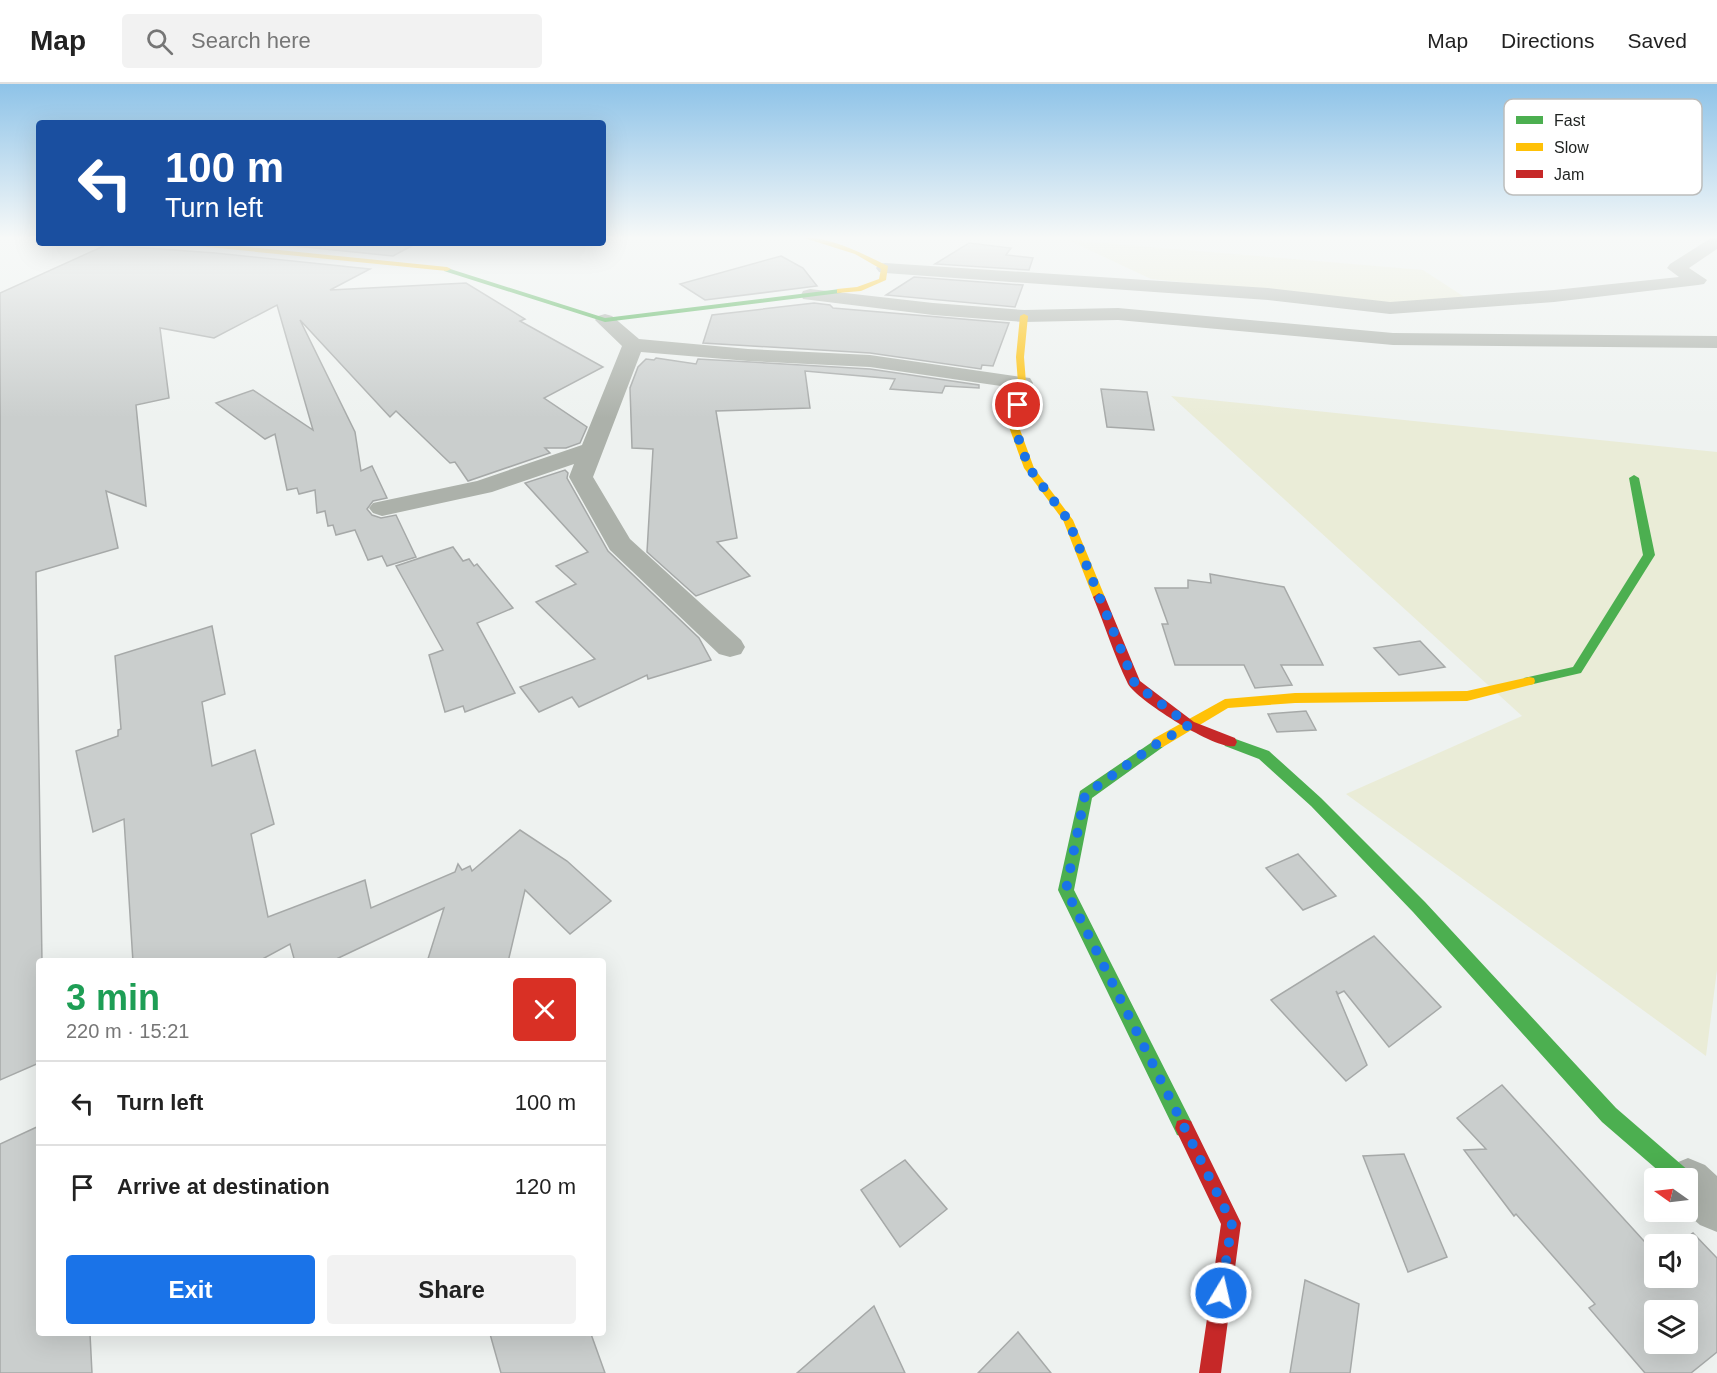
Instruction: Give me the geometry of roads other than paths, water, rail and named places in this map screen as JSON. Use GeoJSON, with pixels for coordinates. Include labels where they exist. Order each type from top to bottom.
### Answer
{"type":"FeatureCollection","features":[{"type":"Feature","properties":{"kind":"street"},"geometry":{"type":"LineString","coordinates":[[536,297],[605,320],[633,345],[748,355],[870,361],[1023,383]]}},
{"type":"Feature","properties":{"kind":"street"},"geometry":{"type":"LineString","coordinates":[[605,320],[792,297]]}},
{"type":"Feature","properties":{"kind":"street"},"geometry":{"type":"LineString","coordinates":[[828,297],[909,307],[1024,316],[1118,314],[1393,339],[1717,342]]}},
{"type":"Feature","properties":{"kind":"street"},"geometry":{"type":"LineString","coordinates":[[1295,297],[1390,308],[1552,297]]}},
{"type":"Feature","properties":{"kind":"street"},"geometry":{"type":"LineString","coordinates":[[1024,316],[1020,357],[1023,383],[1014,426],[1029,468],[1068,520],[1135,684],[1189,725],[1264,755],[1316,802],[1419,907],[1609,1115],[1670,1168]]}},
{"type":"Feature","properties":{"kind":"street"},"geometry":{"type":"LineString","coordinates":[[633,345],[581,477],[619,544],[730,647]]}},
{"type":"Feature","properties":{"kind":"street"},"geometry":{"type":"LineString","coordinates":[[382,508],[483,487],[591,450]]}},
{"type":"Feature","properties":{"kind":"street"},"geometry":{"type":"LineString","coordinates":[[1210,1373],[1232,1223],[1066,890],[1085,795],[1155,745],[1225,704],[1295,698],[1467,696],[1577,670],[1649,555],[1634,478]]}},
{"type":"Feature","properties":{"kind":"street"},"geometry":{"type":"LineString","coordinates":[[1698,1191],[1717,1208]]}}]}
